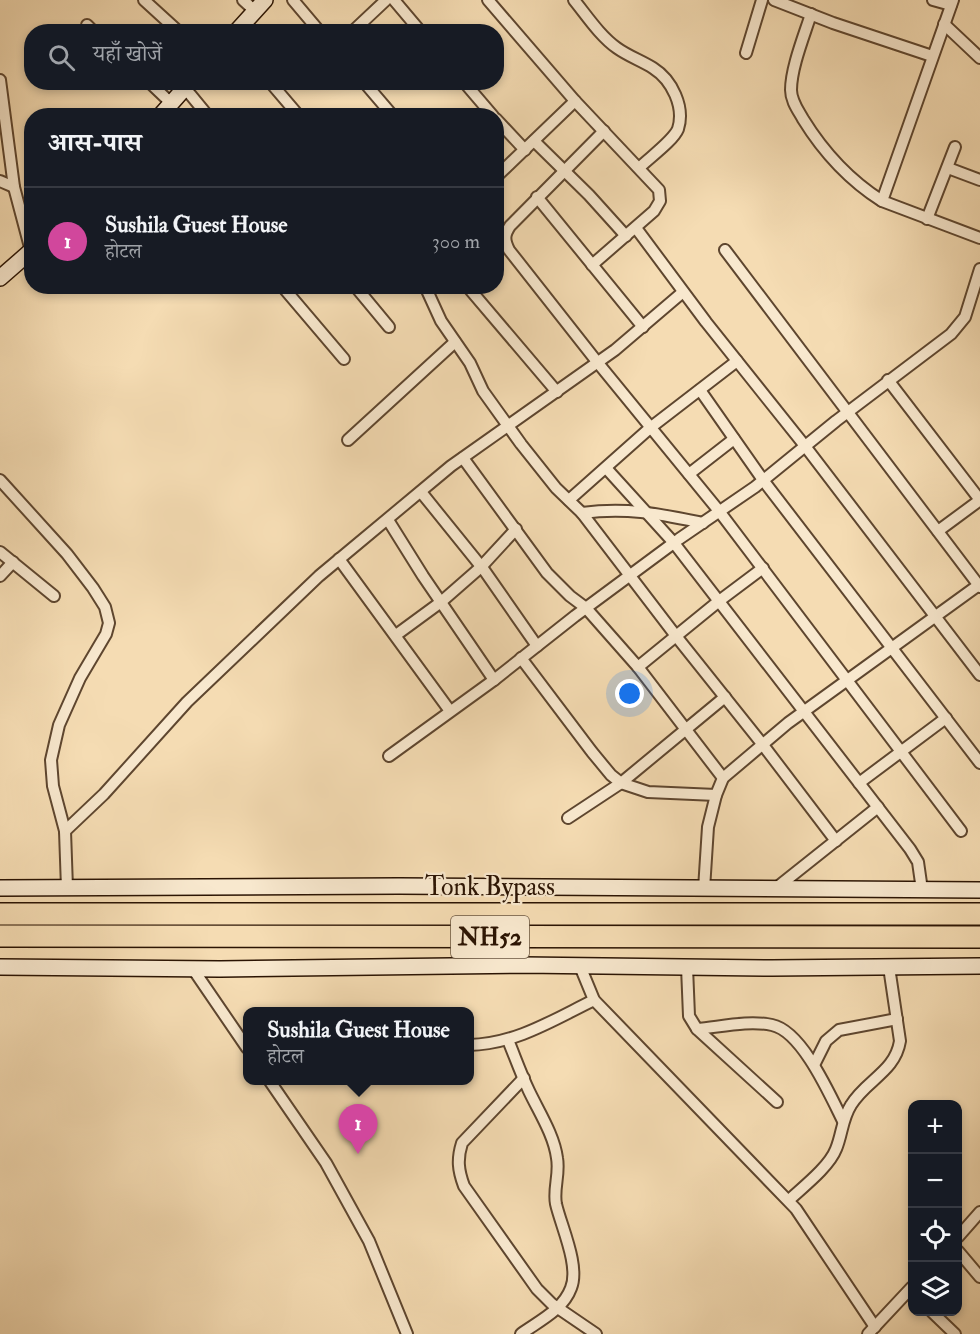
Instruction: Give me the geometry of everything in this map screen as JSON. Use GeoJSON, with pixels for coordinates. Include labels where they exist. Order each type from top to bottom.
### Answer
{"type":"FeatureCollection","features":[{"type":"Feature","properties":{"kind":"highway","name":"Tonk Bypass"},"geometry":{"type":"LineString","coordinates":[[0,914],[980,914]]}},
{"type":"Feature","properties":{"kind":"highway","name":"NH52"},"geometry":{"type":"LineString","coordinates":[[0,936],[980,937]]}},
{"type":"Feature","properties":{"kind":"street"},"geometry":{"type":"LineString","coordinates":[[144,0],[170,24]]}},
{"type":"Feature","properties":{"kind":"street"},"geometry":{"type":"LineString","coordinates":[[243,0],[260,5],[243,24]]}},
{"type":"Feature","properties":{"kind":"street"},"geometry":{"type":"LineString","coordinates":[[293,0],[313,24]]}},
{"type":"Feature","properties":{"kind":"street"},"geometry":{"type":"LineString","coordinates":[[360,24],[386,0]]}},
{"type":"Feature","properties":{"kind":"street"},"geometry":{"type":"LineString","coordinates":[[394,0],[414,24]]}},
{"type":"Feature","properties":{"kind":"street"},"geometry":{"type":"LineString","coordinates":[[488,0],[574,101],[654,184],[661,195],[654,211],[592,265]]}},
{"type":"Feature","properties":{"kind":"street"},"geometry":{"type":"LineString","coordinates":[[574,0],[616,48],[654,69],[665,78],[676,96],[679,113],[678,129],[671,139],[639,168]]}},
{"type":"Feature","properties":{"kind":"street"},"geometry":{"type":"LineString","coordinates":[[746,53],[762,0]]}},
{"type":"Feature","properties":{"kind":"street"},"geometry":{"type":"LineString","coordinates":[[774,0],[932,56]]}},
{"type":"Feature","properties":{"kind":"street"},"geometry":{"type":"LineString","coordinates":[[882,201],[952,3],[933,0]]}},
{"type":"Feature","properties":{"kind":"street"},"geometry":{"type":"LineString","coordinates":[[811,14],[794,70],[791,90],[793,102],[819,145],[844,172],[882,201],[980,238]]}},
{"type":"Feature","properties":{"kind":"street"},"geometry":{"type":"LineString","coordinates":[[944,24],[980,58]]}},
{"type":"Feature","properties":{"kind":"street"},"geometry":{"type":"LineString","coordinates":[[0,80],[14,187],[24,224]]}},
{"type":"Feature","properties":{"kind":"street"},"geometry":{"type":"LineString","coordinates":[[157,90],[171,103]]}},
{"type":"Feature","properties":{"kind":"street"},"geometry":{"type":"LineString","coordinates":[[167,108],[183,90]]}},
{"type":"Feature","properties":{"kind":"street"},"geometry":{"type":"LineString","coordinates":[[191,90],[203,108]]}},
{"type":"Feature","properties":{"kind":"street"},"geometry":{"type":"LineString","coordinates":[[277,90],[292,108]]}},
{"type":"Feature","properties":{"kind":"street"},"geometry":{"type":"LineString","coordinates":[[371,90],[386,108]]}},
{"type":"Feature","properties":{"kind":"street"},"geometry":{"type":"LineString","coordinates":[[471,90],[487,108]]}},
{"type":"Feature","properties":{"kind":"street"},"geometry":{"type":"LineString","coordinates":[[504,170],[574,101]]}},
{"type":"Feature","properties":{"kind":"street"},"geometry":{"type":"LineString","coordinates":[[504,127],[525,150]]}},
{"type":"Feature","properties":{"kind":"street"},"geometry":{"type":"LineString","coordinates":[[604,131],[510,226],[505,234],[505,242],[509,250],[763,568],[961,831]]}},
{"type":"Feature","properties":{"kind":"street"},"geometry":{"type":"LineString","coordinates":[[534,141],[626,236]]}},
{"type":"Feature","properties":{"kind":"street"},"geometry":{"type":"LineString","coordinates":[[927,219],[955,147]]}},
{"type":"Feature","properties":{"kind":"street"},"geometry":{"type":"LineString","coordinates":[[948,168],[980,180]]}},
{"type":"Feature","properties":{"kind":"street"},"geometry":{"type":"LineString","coordinates":[[0,181],[14,187]]}},
{"type":"Feature","properties":{"kind":"street"},"geometry":{"type":"LineString","coordinates":[[537,197],[642,327]]}},
{"type":"Feature","properties":{"kind":"street"},"geometry":{"type":"LineString","coordinates":[[636,228],[980,675]]}},
{"type":"Feature","properties":{"kind":"street"},"geometry":{"type":"LineString","coordinates":[[705,889],[708,826],[723,778],[804,712],[979,585],[725,250]]}},
{"type":"Feature","properties":{"kind":"street"},"geometry":{"type":"LineString","coordinates":[[1,276],[24,256]]}},
{"type":"Feature","properties":{"kind":"street"},"geometry":{"type":"LineString","coordinates":[[389,756],[494,680],[674,543],[763,480],[888,380],[951,334],[965,317],[980,269]]}},
{"type":"Feature","properties":{"kind":"street"},"geometry":{"type":"LineString","coordinates":[[65,831],[99,800],[187,702],[319,576],[451,466],[598,363],[683,292]]}},
{"type":"Feature","properties":{"kind":"street"},"geometry":{"type":"LineString","coordinates":[[289,294],[344,359]]}},
{"type":"Feature","properties":{"kind":"street"},"geometry":{"type":"LineString","coordinates":[[362,294],[389,327]]}},
{"type":"Feature","properties":{"kind":"street"},"geometry":{"type":"LineString","coordinates":[[429,294],[441,321],[470,363],[483,391],[508,427],[556,488],[582,513],[836,840]]}},
{"type":"Feature","properties":{"kind":"street"},"geometry":{"type":"LineString","coordinates":[[474,294],[557,392]]}},
{"type":"Feature","properties":{"kind":"street"},"geometry":{"type":"LineString","coordinates":[[348,440],[455,342]]}},
{"type":"Feature","properties":{"kind":"street"},"geometry":{"type":"LineString","coordinates":[[569,500],[650,428],[737,361]]}},
{"type":"Feature","properties":{"kind":"street"},"geometry":{"type":"LineString","coordinates":[[888,380],[980,500],[938,531]]}},
{"type":"Feature","properties":{"kind":"street"},"geometry":{"type":"LineString","coordinates":[[700,390],[763,480],[980,763]]}},
{"type":"Feature","properties":{"kind":"street"},"geometry":{"type":"LineString","coordinates":[[689,474],[734,439]]}},
{"type":"Feature","properties":{"kind":"street"},"geometry":{"type":"LineString","coordinates":[[463,458],[547,573],[586,608],[638,667],[723,778]]}},
{"type":"Feature","properties":{"kind":"street"},"geometry":{"type":"LineString","coordinates":[[606,468],[674,543],[878,807],[918,862],[922,890]]}},
{"type":"Feature","properties":{"kind":"street"},"geometry":{"type":"LineString","coordinates":[[0,480],[67,554],[105,607],[109,622],[106,634],[80,678],[59,725],[51,760],[52,786],[65,831],[67,888]]}},
{"type":"Feature","properties":{"kind":"street"},"geometry":{"type":"LineString","coordinates":[[421,492],[481,567],[537,646]]}},
{"type":"Feature","properties":{"kind":"street"},"geometry":{"type":"LineString","coordinates":[[582,513],[610,509],[647,512],[703,523]]}},
{"type":"Feature","properties":{"kind":"street"},"geometry":{"type":"LineString","coordinates":[[388,520],[494,680]]}},
{"type":"Feature","properties":{"kind":"street"},"geometry":{"type":"LineString","coordinates":[[396,635],[441,602],[481,567],[516,529]]}},
{"type":"Feature","properties":{"kind":"street"},"geometry":{"type":"LineString","coordinates":[[0,552],[54,596]]}},
{"type":"Feature","properties":{"kind":"street"},"geometry":{"type":"LineString","coordinates":[[339,559],[450,711]]}},
{"type":"Feature","properties":{"kind":"street"},"geometry":{"type":"LineString","coordinates":[[0,576],[13,562]]}},
{"type":"Feature","properties":{"kind":"street"},"geometry":{"type":"LineString","coordinates":[[638,667],[763,568]]}},
{"type":"Feature","properties":{"kind":"street"},"geometry":{"type":"LineString","coordinates":[[521,658],[592,752],[611,775],[621,783],[648,792],[716,795]]}},
{"type":"Feature","properties":{"kind":"street"},"geometry":{"type":"LineString","coordinates":[[567,818],[621,783],[725,697]]}},
{"type":"Feature","properties":{"kind":"street"},"geometry":{"type":"LineString","coordinates":[[859,783],[946,718]]}},
{"type":"Feature","properties":{"kind":"street"},"geometry":{"type":"LineString","coordinates":[[774,889],[878,807]]}},
{"type":"Feature","properties":{"kind":"street"},"geometry":{"type":"LineString","coordinates":[[0,888],[399,886],[980,890]]}},
{"type":"Feature","properties":{"kind":"street"},"geometry":{"type":"LineString","coordinates":[[580,966],[594,1000],[789,1200],[872,1331],[908,1294]]}},
{"type":"Feature","properties":{"kind":"street"},"geometry":{"type":"LineString","coordinates":[[0,967],[193,969],[980,966]]}},
{"type":"Feature","properties":{"kind":"street"},"geometry":{"type":"LineString","coordinates":[[687,967],[689,1016],[697,1029],[777,1102]]}},
{"type":"Feature","properties":{"kind":"street"},"geometry":{"type":"LineString","coordinates":[[789,1200],[830,1159],[836,1150],[843,1121],[850,1106],[862,1090],[890,1066],[898,1053],[900,1041],[889,967]]}},
{"type":"Feature","properties":{"kind":"street"},"geometry":{"type":"LineString","coordinates":[[193,969],[243,1042]]}},
{"type":"Feature","properties":{"kind":"street"},"geometry":{"type":"LineString","coordinates":[[474,1045],[491,1045],[522,1036],[594,1000]]}},
{"type":"Feature","properties":{"kind":"street"},"geometry":{"type":"LineString","coordinates":[[814,1065],[826,1041],[839,1030],[897,1019]]}},
{"type":"Feature","properties":{"kind":"street"},"geometry":{"type":"LineString","coordinates":[[697,1029],[743,1024],[775,1026],[782,1029],[800,1044],[814,1065],[843,1121]]}},
{"type":"Feature","properties":{"kind":"street"},"geometry":{"type":"LineString","coordinates":[[508,1040],[557,1157],[559,1175],[555,1201],[569,1250],[574,1278],[571,1290],[558,1308],[521,1334]]}},
{"type":"Feature","properties":{"kind":"street"},"geometry":{"type":"LineString","coordinates":[[524,1078],[462,1143],[458,1155],[458,1171],[464,1186],[544,1297],[596,1334]]}},
{"type":"Feature","properties":{"kind":"street"},"geometry":{"type":"LineString","coordinates":[[272,1085],[326,1163],[369,1241],[407,1334]]}},
{"type":"Feature","properties":{"kind":"street"},"geometry":{"type":"LineString","coordinates":[[962,1232],[980,1212]]}},
{"type":"Feature","properties":{"kind":"street"},"geometry":{"type":"LineString","coordinates":[[962,1257],[980,1277]]}},
{"type":"Feature","properties":{"kind":"street"},"geometry":{"type":"LineString","coordinates":[[937,1316],[956,1334]]}},
{"type":"Feature","properties":{"kind":"place","name":"Sushila Guest House"},"geometry":{"type":"Point","coordinates":[358,1154]}}]}
